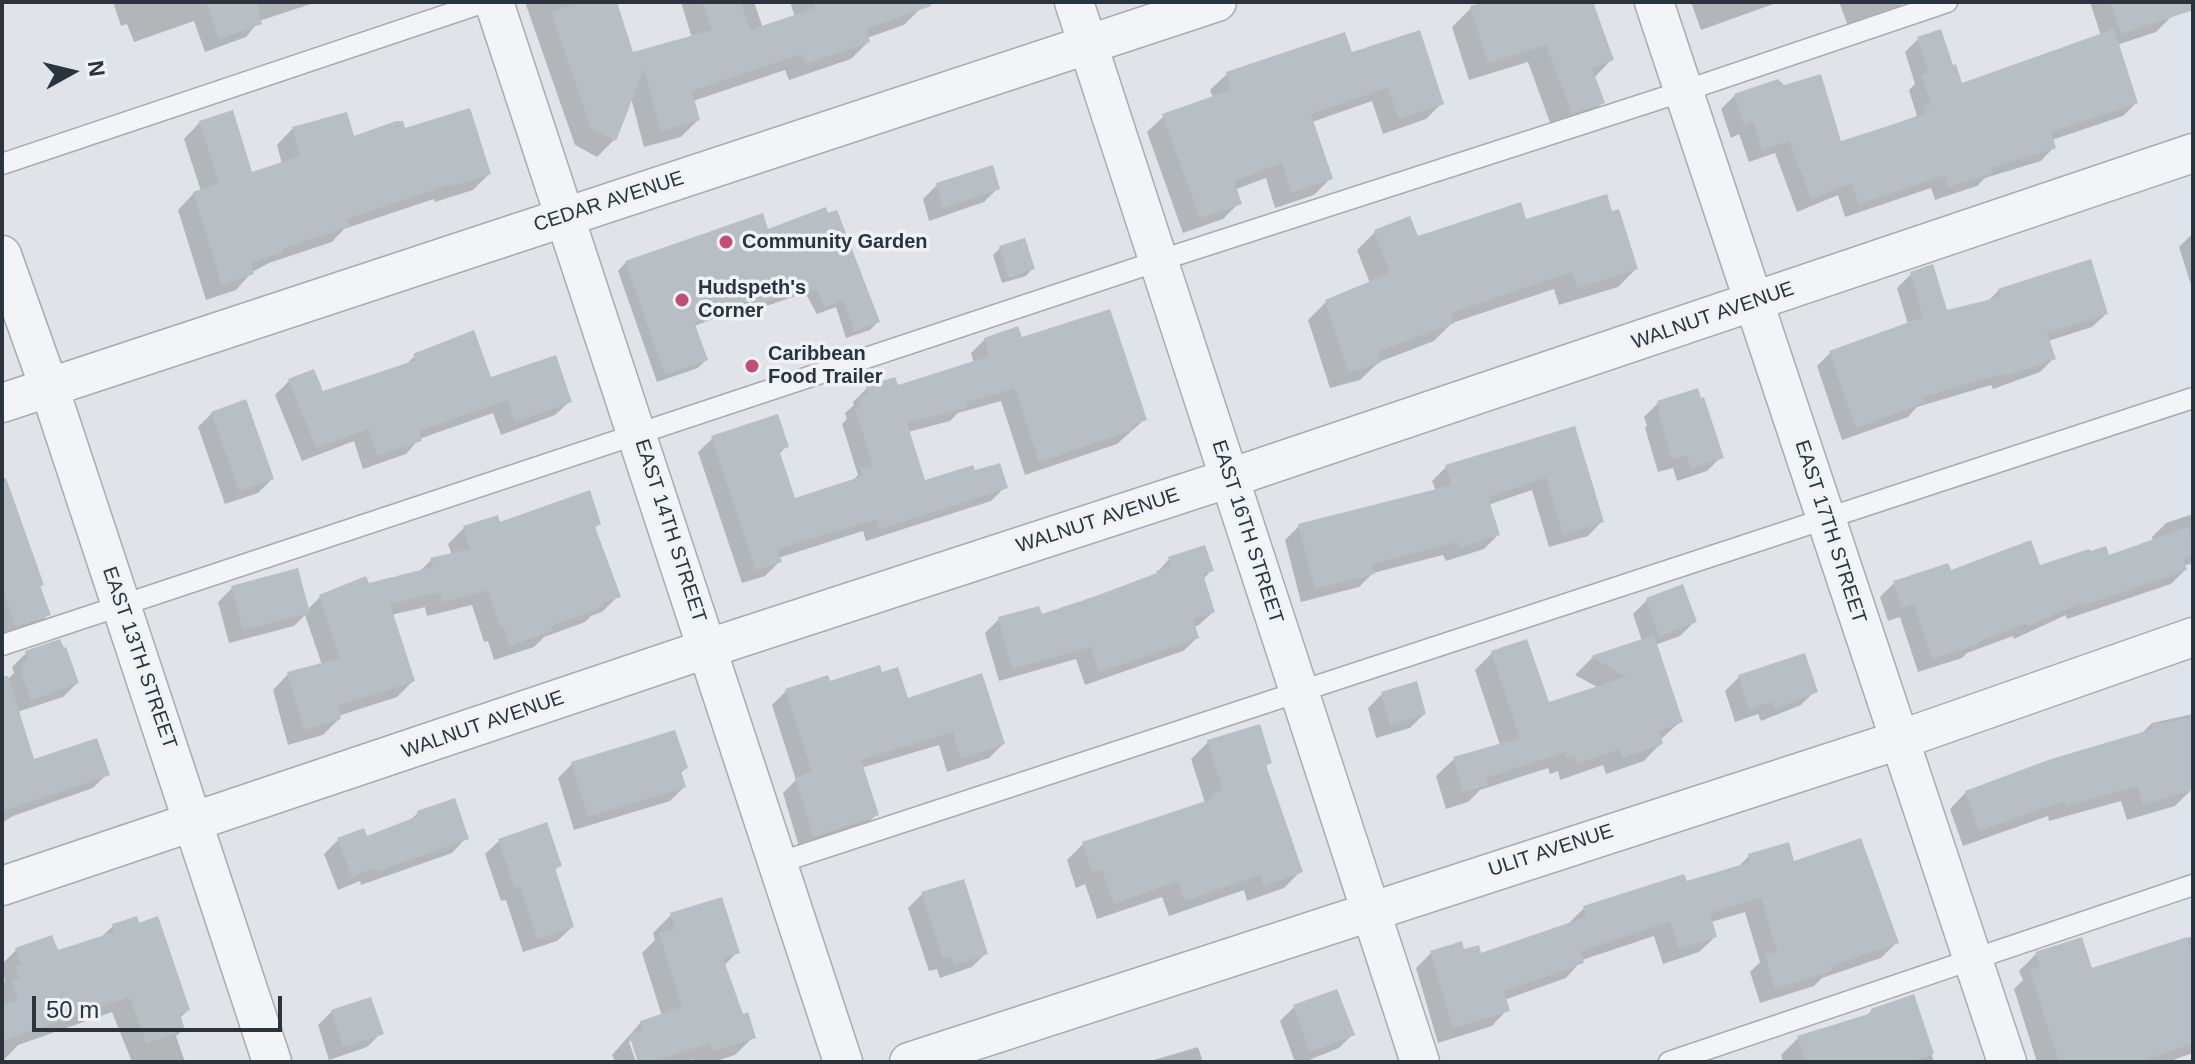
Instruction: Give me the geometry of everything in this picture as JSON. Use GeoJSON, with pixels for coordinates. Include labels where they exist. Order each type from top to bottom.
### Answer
{"type":"FeatureCollection","features":[{"type":"Feature","properties":{"kind":"street","name":"EAST 14TH STREET"},"geometry":{"type":"LineString","coordinates":[[494,2],[843,1062]]}},
{"type":"Feature","properties":{"kind":"street","name":"EAST 16TH STREET"},"geometry":{"type":"LineString","coordinates":[[1074,2],[1420,1062]]}},
{"type":"Feature","properties":{"kind":"street","name":"CEDAR AVENUE"},"geometry":{"type":"LineString","coordinates":[[2,403],[1217,2]]}},
{"type":"Feature","properties":{"kind":"street","name":"EAST 17TH STREET"},"geometry":{"type":"LineString","coordinates":[[1654,2],[2007,1062]]}},
{"type":"Feature","properties":{"kind":"street","name":"WALNUT AVENUE"},"geometry":{"type":"LineString","coordinates":[[2,886],[709,648],[1230,478],[2193,153]]}},
{"type":"Feature","properties":{"kind":"street","name":"EAST 13TH STREET"},"geometry":{"type":"LineString","coordinates":[[2,255],[49,387],[272,1062]]}},
{"type":"Feature","properties":{"kind":"street","name":"ULIT AVENUE"},"geometry":{"type":"LineString","coordinates":[[909,1062],[1899,740],[2193,637]]}},
{"type":"Feature","properties":{"kind":"lane"},"geometry":{"type":"LineString","coordinates":[[2,164],[485,2]]}},
{"type":"Feature","properties":{"kind":"lane"},"geometry":{"type":"LineString","coordinates":[[2,645],[1947,2]]}},
{"type":"Feature","properties":{"kind":"lane"},"geometry":{"type":"LineString","coordinates":[[778,863],[2193,398]]}},
{"type":"Feature","properties":{"kind":"lane"},"geometry":{"type":"LineString","coordinates":[[1669,1062],[2193,885]]}},
{"type":"Feature","properties":{"kind":"building"},"geometry":{"type":"Polygon","coordinates":[[[206,2],[257,2],[262,24],[219,39],[206,2]]]}},
{"type":"Feature","properties":{"kind":"building"},"geometry":{"type":"Polygon","coordinates":[[[580,2],[617,2],[633,52],[712,30],[702,2],[741,2],[750,30],[815,8],[813,2],[931,2],[931,6],[866,29],[870,42],[806,64],[802,54],[692,91],[700,120],[661,131],[644,69],[616,141],[591,128],[551,12],[580,2]]]}},
{"type":"Feature","properties":{"kind":"building"},"geometry":{"type":"Polygon","coordinates":[[[1484,2],[1593,2],[1614,60],[1592,68],[1605,103],[1572,114],[1546,45],[1488,63],[1470,6],[1484,2]]]}},
{"type":"Feature","properties":{"kind":"building"},"geometry":{"type":"Polygon","coordinates":[[[2110,2],[2193,2],[2193,10],[2121,34],[2110,2]]]}},
{"type":"Feature","properties":{"kind":"building"},"geometry":{"type":"Polygon","coordinates":[[[1941,29],[1962,83],[2114,29],[2138,103],[2051,132],[2056,148],[1991,168],[1993,173],[1948,187],[1945,175],[1859,204],[1851,183],[1811,199],[1789,141],[1762,150],[1753,122],[1744,125],[1734,94],[1778,79],[1784,85],[1821,74],[1841,141],[1926,114],[1924,107],[1931,104],[1921,75],[1928,72],[1917,37],[1941,29]]]}},
{"type":"Feature","properties":{"kind":"building"},"geometry":{"type":"Polygon","coordinates":[[[1420,30],[1444,104],[1399,119],[1388,87],[1311,114],[1333,179],[1291,193],[1282,163],[1234,181],[1242,204],[1200,218],[1162,114],[1231,90],[1226,72],[1345,32],[1352,52],[1420,30]]]}},
{"type":"Feature","properties":{"kind":"building"},"geometry":{"type":"Polygon","coordinates":[[[470,108],[491,174],[451,187],[450,184],[347,219],[350,226],[251,263],[254,274],[222,285],[193,192],[219,183],[199,121],[233,110],[252,172],[300,156],[292,127],[347,112],[354,136],[396,121],[403,121],[405,128],[470,108]]]}},
{"type":"Feature","properties":{"kind":"building"},"geometry":{"type":"Polygon","coordinates":[[[993,165],[1000,189],[943,208],[936,183],[993,165]]]}},
{"type":"Feature","properties":{"kind":"building"},"geometry":{"type":"Polygon","coordinates":[[[1607,194],[1612,211],[1619,209],[1638,269],[1577,288],[1572,272],[1451,313],[1455,323],[1377,352],[1380,363],[1348,372],[1325,300],[1390,273],[1374,230],[1410,216],[1418,236],[1521,202],[1526,219],[1607,194]]]}},
{"type":"Feature","properties":{"kind":"building"},"geometry":{"type":"Polygon","coordinates":[[[826,207],[828,213],[837,210],[880,322],[854,331],[844,300],[825,307],[816,289],[809,291],[807,288],[750,307],[748,302],[694,322],[708,360],[665,375],[625,261],[763,213],[768,229],[826,207]]]}},
{"type":"Feature","properties":{"kind":"building"},"geometry":{"type":"Polygon","coordinates":[[[1025,238],[1035,269],[1009,278],[999,246],[1025,238]]]}},
{"type":"Feature","properties":{"kind":"building"},"geometry":{"type":"Polygon","coordinates":[[[2091,259],[2108,314],[2047,333],[2056,359],[2006,376],[2005,373],[1922,397],[1924,403],[1856,428],[1829,351],[1923,317],[1910,272],[1933,264],[1947,310],[2000,297],[1998,289],[2091,259]]]}},
{"type":"Feature","properties":{"kind":"building"},"geometry":{"type":"Polygon","coordinates":[[[1110,309],[1147,420],[1131,425],[1133,430],[1039,462],[1015,388],[965,403],[967,408],[907,423],[925,480],[973,465],[975,470],[1000,463],[1008,488],[880,529],[877,519],[777,549],[782,562],[756,570],[711,436],[778,414],[789,447],[779,450],[795,498],[863,476],[861,469],[873,466],[855,408],[861,406],[858,398],[869,394],[866,386],[895,377],[898,385],[990,356],[984,338],[1018,326],[1022,337],[1110,309]]]}},
{"type":"Feature","properties":{"kind":"building"},"geometry":{"type":"Polygon","coordinates":[[[474,330],[491,377],[556,355],[572,402],[515,422],[507,400],[419,431],[422,441],[377,456],[368,429],[316,448],[288,379],[314,369],[323,391],[416,360],[413,354],[474,330]]]}},
{"type":"Feature","properties":{"kind":"building"},"geometry":{"type":"Polygon","coordinates":[[[1698,388],[1701,398],[1704,397],[1724,458],[1691,468],[1687,455],[1672,459],[1657,401],[1698,388]]]}},
{"type":"Feature","properties":{"kind":"building"},"geometry":{"type":"Polygon","coordinates":[[[246,399],[274,479],[239,491],[211,412],[246,399]]]}},
{"type":"Feature","properties":{"kind":"building"},"geometry":{"type":"Polygon","coordinates":[[[1575,426],[1604,522],[1563,535],[1546,477],[1488,497],[1500,535],[1460,548],[1457,542],[1372,564],[1375,574],[1315,589],[1298,524],[1452,485],[1445,465],[1575,426]]]}},
{"type":"Feature","properties":{"kind":"building"},"geometry":{"type":"Polygon","coordinates":[[[6,478],[44,585],[40,586],[51,615],[16,627],[2,587],[2,479],[6,478]]]}},
{"type":"Feature","properties":{"kind":"building"},"geometry":{"type":"Polygon","coordinates":[[[590,490],[601,524],[595,527],[621,597],[602,603],[604,607],[551,626],[552,631],[510,646],[488,590],[443,602],[440,592],[390,604],[415,681],[338,706],[341,719],[304,730],[287,672],[340,658],[319,595],[366,576],[369,583],[433,567],[430,558],[470,549],[463,526],[498,515],[500,522],[590,490]]]}},
{"type":"Feature","properties":{"kind":"building"},"geometry":{"type":"Polygon","coordinates":[[[2188,527],[2193,540],[2193,555],[2183,559],[2187,570],[2081,606],[2080,603],[2028,626],[2027,623],[1932,659],[1914,604],[1902,608],[1893,581],[1948,563],[1951,570],[2031,540],[2040,565],[2106,546],[2109,555],[2188,527]]]}},
{"type":"Feature","properties":{"kind":"building"},"geometry":{"type":"Polygon","coordinates":[[[1205,545],[1214,571],[1203,574],[1215,612],[1193,619],[1199,638],[1099,672],[1090,647],[1012,669],[998,617],[1039,606],[1042,614],[1096,596],[1157,573],[1171,566],[1168,557],[1205,545]]]}},
{"type":"Feature","properties":{"kind":"building"},"geometry":{"type":"Polygon","coordinates":[[[298,568],[310,613],[243,630],[231,586],[298,568]]]}},
{"type":"Feature","properties":{"kind":"building"},"geometry":{"type":"Polygon","coordinates":[[[1683,584],[1697,622],[1659,636],[1646,598],[1683,584]]]}},
{"type":"Feature","properties":{"kind":"building"},"geometry":{"type":"Polygon","coordinates":[[[1654,635],[1683,722],[1659,731],[1663,744],[1623,758],[1620,749],[1577,764],[1575,755],[1567,758],[1566,752],[1486,778],[1488,785],[1463,792],[1453,757],[1520,738],[1491,651],[1527,639],[1549,702],[1626,677],[1591,656],[1654,635]]]}},
{"type":"Feature","properties":{"kind":"building"},"geometry":{"type":"Polygon","coordinates":[[[60,639],[79,683],[31,700],[21,673],[24,672],[21,663],[28,661],[25,651],[60,639]]]}},
{"type":"Feature","properties":{"kind":"building"},"geometry":{"type":"Polygon","coordinates":[[[1805,653],[1818,692],[1775,709],[1772,702],[1749,709],[1738,675],[1805,653]]]}},
{"type":"Feature","properties":{"kind":"building"},"geometry":{"type":"Polygon","coordinates":[[[880,665],[882,672],[898,667],[908,698],[982,673],[1005,744],[961,759],[953,732],[861,760],[879,815],[814,837],[795,778],[812,772],[785,689],[828,675],[830,681],[880,665]]]}},
{"type":"Feature","properties":{"kind":"building"},"geometry":{"type":"Polygon","coordinates":[[[8,676],[34,759],[97,738],[110,775],[2,811],[2,677],[8,676]]]}},
{"type":"Feature","properties":{"kind":"building"},"geometry":{"type":"Polygon","coordinates":[[[1417,681],[1426,714],[1390,725],[1381,692],[1417,681]]]}},
{"type":"Feature","properties":{"kind":"building"},"geometry":{"type":"Polygon","coordinates":[[[2193,717],[2193,790],[2143,805],[2138,786],[2066,806],[2064,801],[1979,831],[1965,791],[2051,759],[2153,729],[2152,725],[2193,717]]]}},
{"type":"Feature","properties":{"kind":"building"},"geometry":{"type":"Polygon","coordinates":[[[1260,724],[1272,763],[1266,765],[1303,872],[1264,886],[1260,875],[1185,901],[1178,881],[1114,904],[1102,869],[1092,872],[1082,842],[1212,799],[1210,795],[1223,790],[1207,740],[1260,724]]]}},
{"type":"Feature","properties":{"kind":"building"},"geometry":{"type":"Polygon","coordinates":[[[675,730],[688,768],[681,771],[686,787],[588,817],[571,762],[675,730]]]}},
{"type":"Feature","properties":{"kind":"building"},"geometry":{"type":"Polygon","coordinates":[[[455,798],[469,839],[376,872],[374,868],[352,877],[337,838],[364,828],[367,836],[418,816],[417,811],[455,798]]]}},
{"type":"Feature","properties":{"kind":"building"},"geometry":{"type":"Polygon","coordinates":[[[547,822],[562,866],[555,868],[574,927],[537,939],[520,887],[515,889],[498,839],[547,822]]]}},
{"type":"Feature","properties":{"kind":"building"},"geometry":{"type":"Polygon","coordinates":[[[1861,838],[1899,943],[1831,966],[1832,971],[1775,989],[1765,955],[1777,951],[1761,897],[1710,913],[1717,937],[1679,949],[1670,921],[1581,951],[1584,963],[1504,991],[1510,1011],[1453,1028],[1430,951],[1462,941],[1464,949],[1479,945],[1481,953],[1586,917],[1583,906],[1684,874],[1687,881],[1750,862],[1748,854],[1789,842],[1794,861],[1861,838]]]}},
{"type":"Feature","properties":{"kind":"building"},"geometry":{"type":"Polygon","coordinates":[[[964,879],[988,954],[954,965],[951,956],[943,959],[921,892],[964,879]]]}},
{"type":"Feature","properties":{"kind":"building"},"geometry":{"type":"Polygon","coordinates":[[[722,897],[740,953],[723,958],[743,1014],[748,1012],[756,1038],[713,1051],[710,1043],[651,1062],[638,1062],[629,1035],[643,1030],[640,1021],[682,1007],[659,933],[675,929],[670,913],[722,897]]]}},
{"type":"Feature","properties":{"kind":"building"},"geometry":{"type":"Polygon","coordinates":[[[137,916],[139,923],[158,916],[190,1010],[180,1014],[185,1030],[147,1043],[129,997],[2,1041],[2,1005],[18,1000],[12,980],[19,978],[15,967],[21,965],[15,948],[52,935],[58,950],[114,932],[112,924],[137,916]]]}},
{"type":"Feature","properties":{"kind":"building"},"geometry":{"type":"Polygon","coordinates":[[[2082,937],[2092,968],[2187,937],[2193,958],[2193,1043],[2139,1062],[2059,1062],[2030,970],[2040,967],[2035,952],[2082,937]]]}},
{"type":"Feature","properties":{"kind":"building"},"geometry":{"type":"Polygon","coordinates":[[[1337,989],[1355,1035],[1310,1052],[1293,1005],[1337,989]]]}},
{"type":"Feature","properties":{"kind":"building"},"geometry":{"type":"Polygon","coordinates":[[[1914,994],[1934,1054],[1910,1062],[1806,1062],[1797,1036],[1872,1013],[1871,1009],[1914,994]]]}},
{"type":"Feature","properties":{"kind":"building"},"geometry":{"type":"Polygon","coordinates":[[[371,997],[384,1034],[343,1047],[331,1010],[371,997]]]}},
{"type":"Feature","properties":{"kind":"place","name":"Community Garden"},"geometry":{"type":"Point","coordinates":[726,242]}},
{"type":"Feature","properties":{"kind":"place","name":"Hudspeth's Corner"},"geometry":{"type":"Point","coordinates":[682,300]}},
{"type":"Feature","properties":{"kind":"place","name":"Caribbean Food Trailer"},"geometry":{"type":"Point","coordinates":[752,366]}}]}
